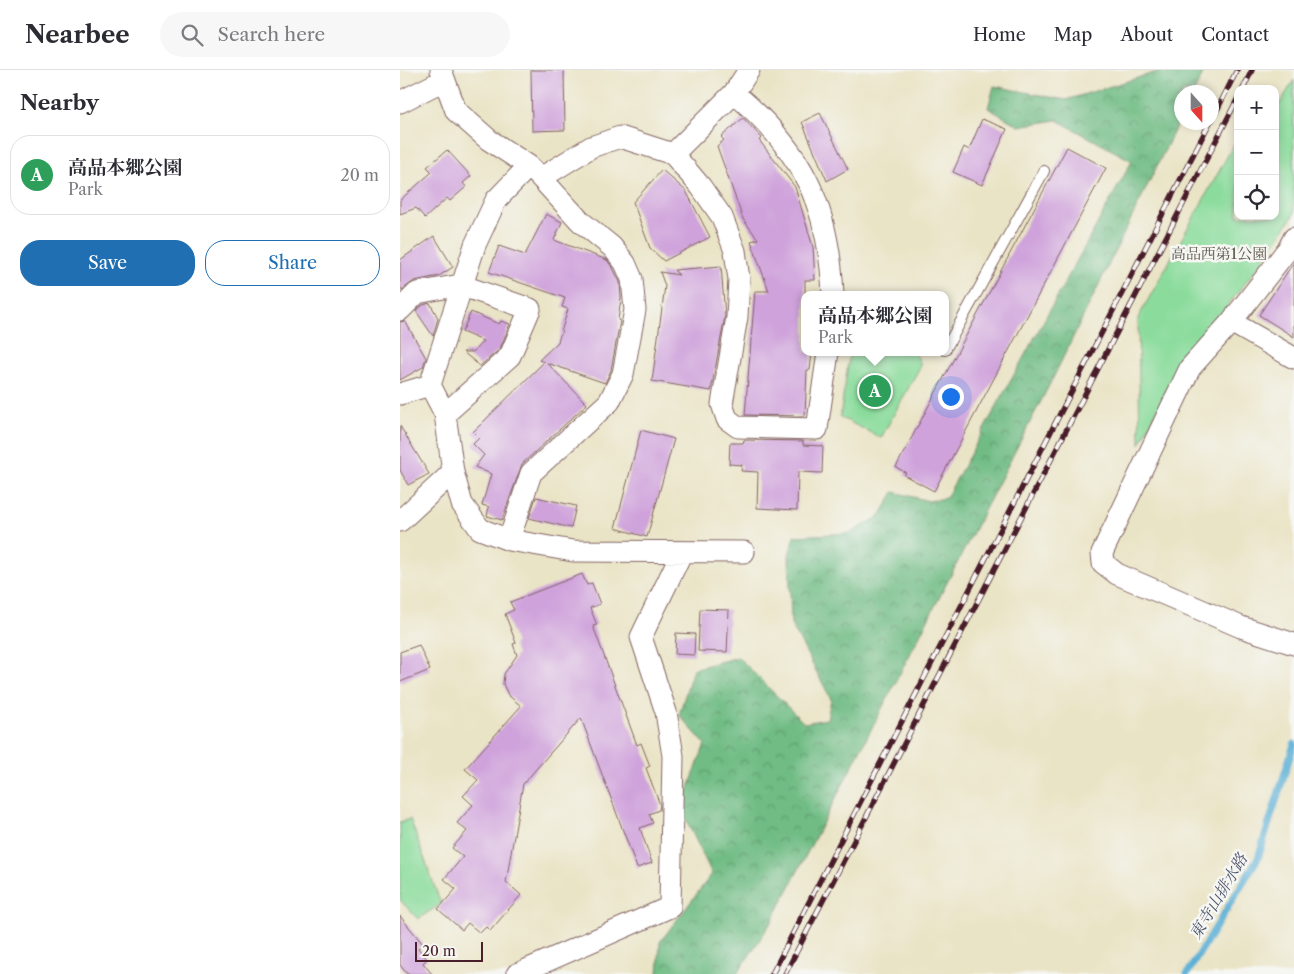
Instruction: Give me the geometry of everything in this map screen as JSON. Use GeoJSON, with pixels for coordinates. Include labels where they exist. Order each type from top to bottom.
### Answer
{"type":"FeatureCollection","features":[{"type":"Feature","properties":{"kind":"street"},"geometry":{"type":"LineString","coordinates":[[673,154],[734,94],[749,70]]}},
{"type":"Feature","properties":{"kind":"street"},"geometry":{"type":"LineString","coordinates":[[400,102],[443,75],[456,111],[489,140],[535,172],[580,221],[612,247],[625,262],[632,280],[635,310],[623,374],[609,402],[531,474],[509,540]]}},
{"type":"Feature","properties":{"kind":"street"},"geometry":{"type":"LineString","coordinates":[[734,94],[764,118],[786,144],[802,170],[818,205],[827,237],[833,291]]}},
{"type":"Feature","properties":{"kind":"street"},"geometry":{"type":"LineString","coordinates":[[744,552],[573,551],[509,540],[480,530],[462,504],[454,472],[445,414],[430,385],[460,285],[475,245],[496,200],[535,172],[591,146],[620,137],[673,154],[701,187],[722,217],[735,251],[739,279],[737,317],[722,404],[727,419],[738,427],[817,429],[827,356]]}},
{"type":"Feature","properties":{"kind":"street"},"geometry":{"type":"LineString","coordinates":[[1294,238],[1288,249],[1231,322],[1190,368],[1102,553],[1103,563],[1117,574],[1241,628],[1294,644]]}},
{"type":"Feature","properties":{"kind":"street"},"geometry":{"type":"LineString","coordinates":[[400,310],[418,293],[460,285],[530,309],[510,356],[445,414]]}},
{"type":"Feature","properties":{"kind":"street"},"geometry":{"type":"LineString","coordinates":[[1231,322],[1294,358]]}},
{"type":"Feature","properties":{"kind":"street"},"geometry":{"type":"LineString","coordinates":[[400,394],[430,385]]}},
{"type":"Feature","properties":{"kind":"street"},"geometry":{"type":"LineString","coordinates":[[400,521],[454,472]]}},
{"type":"Feature","properties":{"kind":"street"},"geometry":{"type":"LineString","coordinates":[[517,974],[670,907],[674,756],[666,712],[641,637],[682,552]]}},
{"type":"Feature","properties":{"kind":"lane"},"geometry":{"type":"LineString","coordinates":[[949,343],[1044,170]]}},
{"type":"Feature","properties":{"kind":"green space"},"geometry":{"type":"Polygon","coordinates":[[[1163,70],[1205,70],[1198,85],[1174,85],[1175,130],[1055,374],[772,921],[737,974],[658,974],[660,942],[712,874],[681,809],[705,744],[679,715],[693,669],[738,657],[804,723],[827,719],[831,699],[791,624],[789,555],[794,536],[850,533],[880,516],[894,492],[929,501],[946,498],[1132,161],[1057,120],[1019,126],[988,108],[994,86],[1066,100],[1163,70]]]}},
{"type":"Feature","properties":{"kind":"green space","name":"高品西第1公園"},"geometry":{"type":"Polygon","coordinates":[[[1294,80],[1294,214],[1262,262],[1177,369],[1140,444],[1138,318],[1234,144],[1234,220],[1279,220],[1279,105],[1294,80]]]}},
{"type":"Feature","properties":{"kind":"green space"},"geometry":{"type":"Polygon","coordinates":[[[849,356],[917,356],[921,365],[881,438],[840,417],[849,356]]]}},
{"type":"Feature","properties":{"kind":"green space"},"geometry":{"type":"Polygon","coordinates":[[[410,819],[441,904],[418,919],[400,900],[400,822],[410,819]]]}},
{"type":"Feature","properties":{"kind":"building"},"geometry":{"type":"Polygon","coordinates":[[[531,70],[564,70],[565,130],[532,131],[531,70]]]}},
{"type":"Feature","properties":{"kind":"building"},"geometry":{"type":"Polygon","coordinates":[[[820,113],[848,169],[827,181],[802,122],[820,113]]]}},
{"type":"Feature","properties":{"kind":"building"},"geometry":{"type":"Polygon","coordinates":[[[743,118],[762,138],[759,140],[795,187],[813,247],[815,280],[805,280],[805,291],[801,291],[801,356],[812,356],[810,370],[807,370],[805,416],[745,415],[755,291],[769,291],[751,241],[758,239],[743,219],[717,146],[724,140],[721,137],[743,118]]]}},
{"type":"Feature","properties":{"kind":"building"},"geometry":{"type":"Polygon","coordinates":[[[982,119],[1007,129],[982,185],[953,172],[964,147],[969,150],[982,119]]]}},
{"type":"Feature","properties":{"kind":"building"},"geometry":{"type":"Polygon","coordinates":[[[1067,147],[1106,168],[934,491],[904,475],[906,473],[896,467],[1067,147]]]}},
{"type":"Feature","properties":{"kind":"building"},"geometry":{"type":"Polygon","coordinates":[[[447,150],[471,176],[463,183],[466,187],[450,201],[447,198],[425,218],[416,208],[400,214],[400,200],[432,172],[427,167],[447,150]]]}},
{"type":"Feature","properties":{"kind":"building"},"geometry":{"type":"Polygon","coordinates":[[[662,170],[686,191],[710,237],[664,261],[650,248],[633,202],[662,170]]]}},
{"type":"Feature","properties":{"kind":"building"},"geometry":{"type":"Polygon","coordinates":[[[546,214],[562,222],[554,240],[607,260],[614,270],[620,282],[621,298],[618,320],[620,321],[611,370],[605,383],[547,363],[587,404],[522,464],[502,520],[487,516],[489,507],[482,505],[491,474],[475,467],[484,455],[473,444],[479,438],[473,432],[544,362],[539,360],[558,342],[568,309],[562,307],[565,298],[489,272],[499,246],[525,255],[546,214]]]}},
{"type":"Feature","properties":{"kind":"building"},"geometry":{"type":"Polygon","coordinates":[[[434,236],[453,267],[439,276],[414,281],[402,290],[400,286],[400,260],[434,236]]]}},
{"type":"Feature","properties":{"kind":"building"},"geometry":{"type":"Polygon","coordinates":[[[1294,262],[1294,337],[1259,315],[1294,262]]]}},
{"type":"Feature","properties":{"kind":"building"},"geometry":{"type":"Polygon","coordinates":[[[721,266],[725,316],[711,391],[652,381],[665,286],[660,272],[679,275],[674,270],[721,266]]]}},
{"type":"Feature","properties":{"kind":"building"},"geometry":{"type":"Polygon","coordinates":[[[430,303],[438,318],[433,336],[416,311],[423,305],[430,303]]]}},
{"type":"Feature","properties":{"kind":"building"},"geometry":{"type":"Polygon","coordinates":[[[471,312],[499,324],[501,321],[510,324],[500,349],[480,366],[463,352],[473,352],[483,341],[462,332],[471,312]]]}},
{"type":"Feature","properties":{"kind":"building"},"geometry":{"type":"Polygon","coordinates":[[[405,321],[426,358],[423,367],[400,380],[400,322],[405,321]]]}},
{"type":"Feature","properties":{"kind":"building"},"geometry":{"type":"Polygon","coordinates":[[[400,426],[429,474],[408,485],[400,470],[400,426]]]}},
{"type":"Feature","properties":{"kind":"building"},"geometry":{"type":"Polygon","coordinates":[[[641,430],[674,439],[647,537],[615,528],[641,430]]]}},
{"type":"Feature","properties":{"kind":"building"},"geometry":{"type":"Polygon","coordinates":[[[744,440],[803,441],[803,445],[823,446],[822,473],[798,472],[797,510],[757,508],[758,472],[741,471],[742,465],[729,464],[730,443],[743,443],[744,440]]]}},
{"type":"Feature","properties":{"kind":"building"},"geometry":{"type":"Polygon","coordinates":[[[536,497],[576,506],[571,528],[529,518],[536,497]]]}},
{"type":"Feature","properties":{"kind":"building"},"geometry":{"type":"Polygon","coordinates":[[[582,574],[587,585],[592,583],[600,604],[590,608],[597,625],[593,626],[637,745],[641,743],[650,766],[646,768],[660,805],[659,810],[649,814],[653,823],[640,828],[652,863],[637,868],[581,718],[523,784],[506,882],[521,895],[490,931],[486,927],[480,933],[468,923],[462,930],[438,909],[456,889],[444,879],[463,857],[452,848],[467,831],[457,823],[473,805],[463,796],[478,780],[465,769],[521,706],[508,695],[503,684],[504,674],[517,655],[513,644],[516,643],[505,614],[514,610],[510,602],[582,574]]]}},
{"type":"Feature","properties":{"kind":"building"},"geometry":{"type":"Polygon","coordinates":[[[700,609],[729,610],[727,652],[698,651],[700,609]]]}},
{"type":"Feature","properties":{"kind":"building"},"geometry":{"type":"Polygon","coordinates":[[[676,633],[695,634],[694,655],[675,654],[676,633]]]}},
{"type":"Feature","properties":{"kind":"building"},"geometry":{"type":"Polygon","coordinates":[[[419,645],[430,670],[400,682],[400,652],[419,645]]]}},
{"type":"Feature","properties":{"kind":"building"},"geometry":{"type":"Polygon","coordinates":[[[400,916],[423,944],[418,948],[427,959],[423,963],[432,974],[407,974],[400,965],[400,916]]]}},
{"type":"Feature","properties":{"kind":"waterway","name":"東寺山排水路"},"geometry":{"type":"LineString","coordinates":[[1187,974],[1258,858],[1294,744]]}},
{"type":"Feature","properties":{"kind":"railway"},"geometry":{"type":"LineString","coordinates":[[1219,106],[1237,70]]}},
{"type":"Feature","properties":{"kind":"railway"},"geometry":{"type":"LineString","coordinates":[[1245,85],[1252,70]]}},
{"type":"Feature","properties":{"kind":"railway"},"geometry":{"type":"LineString","coordinates":[[785,974],[1234,106]]}},
{"type":"Feature","properties":{"kind":"railway"},"geometry":{"type":"LineString","coordinates":[[772,974],[1206,130]]}},
{"type":"Feature","properties":{"kind":"place","name":"高品本郷公園"},"geometry":{"type":"Point","coordinates":[875,391]}}]}
